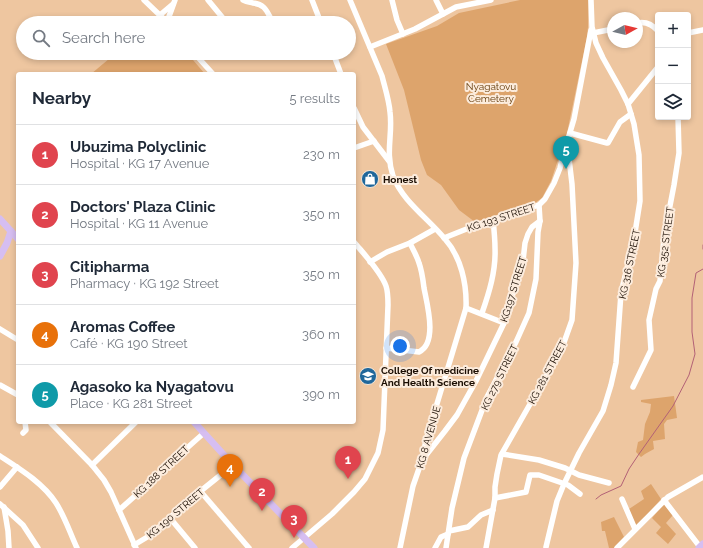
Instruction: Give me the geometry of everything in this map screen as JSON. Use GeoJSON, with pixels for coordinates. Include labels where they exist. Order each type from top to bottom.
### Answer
{"type":"FeatureCollection","features":[{"type":"Feature","properties":{"kind":"main road"},"geometry":{"type":"LineString","coordinates":[[0,219],[16,237]]}},
{"type":"Feature","properties":{"kind":"main road"},"geometry":{"type":"LineString","coordinates":[[0,256],[11,231]]}},
{"type":"Feature","properties":{"kind":"main road"},"geometry":{"type":"LineString","coordinates":[[196,424],[233,465],[314,548]]}},
{"type":"Feature","properties":{"kind":"street"},"geometry":{"type":"LineString","coordinates":[[144,0],[160,15],[174,2]]}},
{"type":"Feature","properties":{"kind":"street"},"geometry":{"type":"LineString","coordinates":[[208,0],[221,16]]}},
{"type":"Feature","properties":{"kind":"street"},"geometry":{"type":"LineString","coordinates":[[243,0],[264,6],[269,16]]}},
{"type":"Feature","properties":{"kind":"street"},"geometry":{"type":"LineString","coordinates":[[312,0],[318,16]]}},
{"type":"Feature","properties":{"kind":"street","name":"KG 8 AVENUE"},"geometry":{"type":"LineString","coordinates":[[350,0],[382,76],[390,113],[388,147],[389,161],[394,177],[409,202],[451,246],[461,271],[466,292],[466,308],[422,460],[413,486],[400,548]]}},
{"type":"Feature","properties":{"kind":"street"},"geometry":{"type":"LineString","coordinates":[[392,0],[397,20],[403,34]]}},
{"type":"Feature","properties":{"kind":"street"},"geometry":{"type":"LineString","coordinates":[[436,0],[443,14]]}},
{"type":"Feature","properties":{"kind":"street"},"geometry":{"type":"LineString","coordinates":[[370,48],[415,29],[456,7],[491,0]]}},
{"type":"Feature","properties":{"kind":"street","name":"KG 316 STREET"},"geometry":{"type":"LineString","coordinates":[[545,548],[557,501],[564,484],[606,404],[616,363],[621,293],[634,239],[640,201],[637,140],[631,114],[621,90],[603,58],[592,30],[591,0]]}},
{"type":"Feature","properties":{"kind":"street"},"geometry":{"type":"LineString","coordinates":[[170,16],[174,2]]}},
{"type":"Feature","properties":{"kind":"street"},"geometry":{"type":"LineString","coordinates":[[643,22],[650,23],[655,28]]}},
{"type":"Feature","properties":{"kind":"street"},"geometry":{"type":"LineString","coordinates":[[592,30],[607,29]]}},
{"type":"Feature","properties":{"kind":"street","name":"KG 193 STREET"},"geometry":{"type":"LineString","coordinates":[[444,238],[493,219],[539,205],[545,199],[560,168],[574,119],[592,30]]}},
{"type":"Feature","properties":{"kind":"street"},"geometry":{"type":"LineString","coordinates":[[691,32],[703,30]]}},
{"type":"Feature","properties":{"kind":"street"},"geometry":{"type":"LineString","coordinates":[[200,60],[211,72]]}},
{"type":"Feature","properties":{"kind":"street"},"geometry":{"type":"LineString","coordinates":[[336,60],[340,72]]}},
{"type":"Feature","properties":{"kind":"street"},"geometry":{"type":"LineString","coordinates":[[628,104],[655,71]]}},
{"type":"Feature","properties":{"kind":"street"},"geometry":{"type":"LineString","coordinates":[[356,112],[363,127],[389,161]]}},
{"type":"Feature","properties":{"kind":"street"},"geometry":{"type":"LineString","coordinates":[[570,133],[607,143],[620,122],[631,114]]}},
{"type":"Feature","properties":{"kind":"street","name":"KG 352 STREET"},"geometry":{"type":"LineString","coordinates":[[633,387],[651,350],[649,320],[656,289],[660,281],[664,237],[679,153],[678,120]]}},
{"type":"Feature","properties":{"kind":"street"},"geometry":{"type":"LineString","coordinates":[[356,147],[374,141]]}},
{"type":"Feature","properties":{"kind":"street","name":"KG 281 STREET"},"geometry":{"type":"LineString","coordinates":[[486,548],[495,498],[496,480],[502,454],[562,348],[572,320],[575,296],[576,263],[572,184],[567,142]]}},
{"type":"Feature","properties":{"kind":"street","name":"KG 279 STREET"},"geometry":{"type":"LineString","coordinates":[[446,548],[452,508],[464,458],[487,397],[516,342],[529,313],[536,279],[538,232],[540,221],[539,205]]}},
{"type":"Feature","properties":{"kind":"street"},"geometry":{"type":"LineString","coordinates":[[482,313],[489,295],[494,269],[495,249],[493,219]]}},
{"type":"Feature","properties":{"kind":"street","name":"KG197 STREET"},"geometry":{"type":"LineString","coordinates":[[422,460],[446,432],[457,415],[504,323],[521,268],[528,234],[532,227],[540,221]]}},
{"type":"Feature","properties":{"kind":"street"},"geometry":{"type":"LineString","coordinates":[[370,262],[435,229]]}},
{"type":"Feature","properties":{"kind":"street"},"geometry":{"type":"LineString","coordinates":[[386,348],[419,352],[427,345],[430,333],[429,312],[420,264],[410,243]]}},
{"type":"Feature","properties":{"kind":"street"},"geometry":{"type":"LineString","coordinates":[[292,548],[303,537],[332,514],[365,479],[378,453],[384,430],[386,285],[356,244]]}},
{"type":"Feature","properties":{"kind":"street"},"geometry":{"type":"LineString","coordinates":[[466,308],[482,313],[504,323]]}},
{"type":"Feature","properties":{"kind":"street"},"geometry":{"type":"LineString","coordinates":[[0,329],[16,339]]}},
{"type":"Feature","properties":{"kind":"street"},"geometry":{"type":"LineString","coordinates":[[0,385],[16,394]]}},
{"type":"Feature","properties":{"kind":"street"},"geometry":{"type":"LineString","coordinates":[[23,433],[26,430],[25,424]]}},
{"type":"Feature","properties":{"kind":"street"},"geometry":{"type":"LineString","coordinates":[[52,424],[92,465],[104,480],[111,492],[135,547]]}},
{"type":"Feature","properties":{"kind":"street"},"geometry":{"type":"LineString","coordinates":[[92,465],[134,424]]}},
{"type":"Feature","properties":{"kind":"street","name":"KG 188 STREET"},"geometry":{"type":"LineString","coordinates":[[119,510],[139,493],[172,460],[204,433]]}},
{"type":"Feature","properties":{"kind":"street"},"geometry":{"type":"LineString","coordinates":[[502,454],[539,460],[570,470],[579,475],[610,483]]}},
{"type":"Feature","properties":{"kind":"street"},"geometry":{"type":"LineString","coordinates":[[0,456],[43,487],[56,502],[77,548]]}},
{"type":"Feature","properties":{"kind":"street","name":"KG 190 STREET"},"geometry":{"type":"LineString","coordinates":[[135,547],[233,465]]}},
{"type":"Feature","properties":{"kind":"street"},"geometry":{"type":"LineString","coordinates":[[0,487],[17,467]]}},
{"type":"Feature","properties":{"kind":"street"},"geometry":{"type":"LineString","coordinates":[[495,498],[526,492],[530,475],[564,484],[580,494]]}},
{"type":"Feature","properties":{"kind":"street"},"geometry":{"type":"LineString","coordinates":[[617,548],[668,496],[703,477]]}},
{"type":"Feature","properties":{"kind":"street"},"geometry":{"type":"LineString","coordinates":[[200,492],[249,548]]}},
{"type":"Feature","properties":{"kind":"street"},"geometry":{"type":"LineString","coordinates":[[622,499],[635,529]]}},
{"type":"Feature","properties":{"kind":"street"},"geometry":{"type":"LineString","coordinates":[[664,500],[701,546]]}},
{"type":"Feature","properties":{"kind":"street"},"geometry":{"type":"LineString","coordinates":[[2,506],[8,531],[9,548]]}},
{"type":"Feature","properties":{"kind":"street"},"geometry":{"type":"LineString","coordinates":[[2,506],[23,526],[38,548]]}},
{"type":"Feature","properties":{"kind":"street"},"geometry":{"type":"LineString","coordinates":[[435,548],[441,537],[448,532],[468,527],[481,515],[493,510]]}},
{"type":"Feature","properties":{"kind":"street"},"geometry":{"type":"LineString","coordinates":[[170,518],[195,548]]}},
{"type":"Feature","properties":{"kind":"green space","name":"Nyagatovu Cemetery"},"geometry":{"type":"Polygon","coordinates":[[[520,0],[588,0],[587,37],[567,133],[551,181],[542,198],[535,203],[475,222],[459,210],[441,185],[427,175],[421,160],[404,90],[386,44],[437,26],[459,13],[520,0]]]}},
{"type":"Feature","properties":{"kind":"green space"},"geometry":{"type":"Polygon","coordinates":[[[108,60],[193,60],[203,72],[93,72],[108,60]]]}},
{"type":"Feature","properties":{"kind":"green space"},"geometry":{"type":"Polygon","coordinates":[[[674,396],[677,418],[667,420],[664,424],[665,439],[653,441],[654,449],[641,457],[636,452],[638,442],[643,440],[645,424],[650,412],[651,404],[641,402],[641,400],[674,396]]]}},
{"type":"Feature","properties":{"kind":"green space"},"geometry":{"type":"Polygon","coordinates":[[[651,484],[661,499],[636,527],[629,509],[644,499],[641,491],[651,484]]]}},
{"type":"Feature","properties":{"kind":"green space"},"geometry":{"type":"Polygon","coordinates":[[[664,504],[673,515],[666,523],[676,534],[668,544],[656,533],[661,527],[652,518],[664,504]]]}},
{"type":"Feature","properties":{"kind":"green space"},"geometry":{"type":"Polygon","coordinates":[[[614,517],[624,537],[614,548],[609,548],[605,531],[602,531],[601,522],[614,517]]]}},
{"type":"Feature","properties":{"kind":"waterway"},"geometry":{"type":"LineString","coordinates":[[596,499],[601,495],[621,486],[629,469],[673,406],[689,375],[695,354],[692,332],[692,298],[696,273],[703,269]]}},
{"type":"Feature","properties":{"kind":"place","name":"Agasoko ka Nyagatovu"},"geometry":{"type":"Point","coordinates":[566,169]}},
{"type":"Feature","properties":{"kind":"place","name":"Honest"},"geometry":{"type":"Point","coordinates":[370,179]}},
{"type":"Feature","properties":{"kind":"place","name":"College Of medicine And Health Science"},"geometry":{"type":"Point","coordinates":[368,376]}},
{"type":"Feature","properties":{"kind":"place","name":"Ubuzima Polyclinic"},"geometry":{"type":"Point","coordinates":[348,479]}},
{"type":"Feature","properties":{"kind":"place","name":"Aromas Coffee"},"geometry":{"type":"Point","coordinates":[230,487]}},
{"type":"Feature","properties":{"kind":"place","name":"Doctors' Plaza Clinic"},"geometry":{"type":"Point","coordinates":[262,511]}},
{"type":"Feature","properties":{"kind":"place","name":"Citipharma"},"geometry":{"type":"Point","coordinates":[294,538]}}]}
